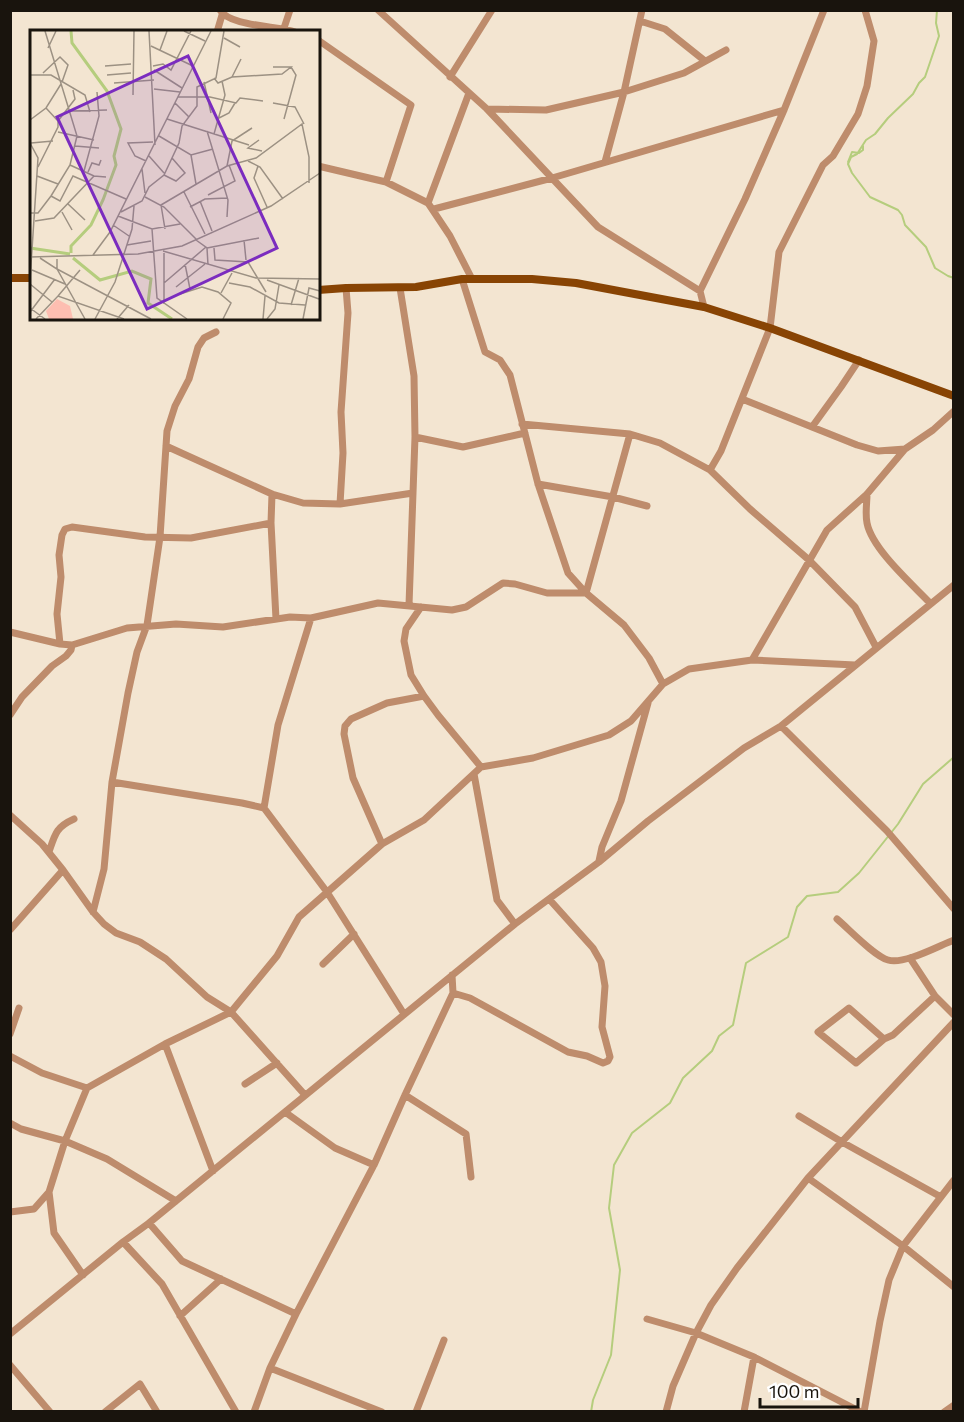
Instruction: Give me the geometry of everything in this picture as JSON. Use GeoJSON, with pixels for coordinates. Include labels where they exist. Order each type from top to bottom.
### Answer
{"type":"FeatureCollection","features":[{"type":"Feature","properties":{"kind":"main road"},"geometry":{"type":"LineString","coordinates":[[10,278],[30,278]]}},
{"type":"Feature","properties":{"kind":"main road"},"geometry":{"type":"LineString","coordinates":[[320,290],[416,287],[467,279],[532,279],[576,283],[704,307],[771,328],[954,396]]}},
{"type":"Feature","properties":{"kind":"street"},"geometry":{"type":"LineString","coordinates":[[284,28],[290,10]]}},
{"type":"Feature","properties":{"kind":"street"},"geometry":{"type":"LineString","coordinates":[[378,10],[487,110],[598,227],[700,291]]}},
{"type":"Feature","properties":{"kind":"street"},"geometry":{"type":"LineString","coordinates":[[450,76],[492,10]]}},
{"type":"Feature","properties":{"kind":"street"},"geometry":{"type":"LineString","coordinates":[[605,162],[624,92],[642,10]]}},
{"type":"Feature","properties":{"kind":"street"},"geometry":{"type":"LineString","coordinates":[[704,307],[700,291],[745,199],[824,10]]}},
{"type":"Feature","properties":{"kind":"street"},"geometry":{"type":"LineString","coordinates":[[710,470],[721,451],[771,328],[779,252],[823,165],[833,156],[858,114],[867,86],[874,41],[865,10]]}},
{"type":"Feature","properties":{"kind":"street"},"geometry":{"type":"LineString","coordinates":[[217,30],[221,13],[238,22],[290,30]]}},
{"type":"Feature","properties":{"kind":"street"},"geometry":{"type":"LineString","coordinates":[[640,21],[665,29],[705,61]]}},
{"type":"Feature","properties":{"kind":"street"},"geometry":{"type":"LineString","coordinates":[[320,41],[411,105],[386,183]]}},
{"type":"Feature","properties":{"kind":"street"},"geometry":{"type":"LineString","coordinates":[[487,110],[546,110],[624,92],[684,73],[726,50]]}},
{"type":"Feature","properties":{"kind":"street"},"geometry":{"type":"LineString","coordinates":[[429,202],[469,93]]}},
{"type":"Feature","properties":{"kind":"street"},"geometry":{"type":"LineString","coordinates":[[434,209],[552,178],[784,110]]}},
{"type":"Feature","properties":{"kind":"street"},"geometry":{"type":"LineString","coordinates":[[320,166],[386,183],[429,202],[434,209],[450,236],[467,279],[485,352],[500,360],[510,375],[538,484],[568,573],[586,593],[624,625],[649,658],[663,684]]}},
{"type":"Feature","properties":{"kind":"street"},"geometry":{"type":"LineString","coordinates":[[340,504],[343,453],[341,412],[348,313],[346,288]]}},
{"type":"Feature","properties":{"kind":"street"},"geometry":{"type":"LineString","coordinates":[[400,288],[414,376],[415,437],[409,605]]}},
{"type":"Feature","properties":{"kind":"street"},"geometry":{"type":"LineString","coordinates":[[93,912],[104,869],[112,782],[136,652],[147,625],[160,537],[167,431],[170,419],[189,379],[198,347],[204,338],[216,332]]}},
{"type":"Feature","properties":{"kind":"street"},"geometry":{"type":"LineString","coordinates":[[812,427],[859,360]]}},
{"type":"Feature","properties":{"kind":"street"},"geometry":{"type":"LineString","coordinates":[[742,399],[857,446],[878,451],[904,449]]}},
{"type":"Feature","properties":{"kind":"street"},"geometry":{"type":"LineString","coordinates":[[752,660],[827,530],[867,494],[904,449],[933,430],[954,411]]}},
{"type":"Feature","properties":{"kind":"street"},"geometry":{"type":"LineString","coordinates":[[522,424],[630,434],[660,443],[710,470],[750,509],[809,560],[855,607],[876,647]]}},
{"type":"Feature","properties":{"kind":"street"},"geometry":{"type":"LineString","coordinates":[[415,437],[463,447],[525,433]]}},
{"type":"Feature","properties":{"kind":"street"},"geometry":{"type":"LineString","coordinates":[[586,593],[630,434]]}},
{"type":"Feature","properties":{"kind":"street"},"geometry":{"type":"LineString","coordinates":[[166,446],[273,494],[303,503],[340,504],[413,494]]}},
{"type":"Feature","properties":{"kind":"street"},"geometry":{"type":"LineString","coordinates":[[538,484],[613,497],[646,506]]}},
{"type":"Feature","properties":{"kind":"street"},"geometry":{"type":"LineString","coordinates":[[273,494],[271,523],[276,619]]}},
{"type":"Feature","properties":{"kind":"street"},"geometry":{"type":"LineString","coordinates":[[867,494],[867,522],[872,535],[888,560],[930,603]]}},
{"type":"Feature","properties":{"kind":"street"},"geometry":{"type":"LineString","coordinates":[[60,644],[57,614],[61,577],[59,555],[65,529],[72,527],[145,537],[191,538],[271,523]]}},
{"type":"Feature","properties":{"kind":"street"},"geometry":{"type":"LineString","coordinates":[[10,632],[72,645],[127,628],[147,625],[223,627],[290,617],[311,618],[378,603],[452,610],[466,607],[503,583],[547,593],[586,593]]}},
{"type":"Feature","properties":{"kind":"street"},"geometry":{"type":"LineString","coordinates":[[10,1334],[515,924],[599,862],[735,754],[781,726],[954,585]]}},
{"type":"Feature","properties":{"kind":"street"},"geometry":{"type":"LineString","coordinates":[[421,607],[406,629],[404,641],[411,675],[438,715],[482,767]]}},
{"type":"Feature","properties":{"kind":"street"},"geometry":{"type":"LineString","coordinates":[[264,808],[278,725],[311,618]]}},
{"type":"Feature","properties":{"kind":"street"},"geometry":{"type":"LineString","coordinates":[[10,715],[22,697],[52,666],[66,656],[72,645]]}},
{"type":"Feature","properties":{"kind":"street"},"geometry":{"type":"LineString","coordinates":[[10,1212],[34,1209],[49,1192],[65,1141],[87,1088],[165,1044],[231,1012],[277,956],[299,917],[382,844],[424,820],[482,767],[533,758],[609,735],[631,722],[663,684],[689,669],[752,660],[855,664]]}},
{"type":"Feature","properties":{"kind":"street"},"geometry":{"type":"LineString","coordinates":[[382,844],[353,778],[344,734],[345,726],[351,719],[387,703],[424,696]]}},
{"type":"Feature","properties":{"kind":"street"},"geometry":{"type":"LineString","coordinates":[[599,862],[602,847],[621,801],[649,700]]}},
{"type":"Feature","properties":{"kind":"street"},"geometry":{"type":"LineString","coordinates":[[781,726],[887,831],[954,909]]}},
{"type":"Feature","properties":{"kind":"street"},"geometry":{"type":"LineString","coordinates":[[474,774],[497,900],[515,924]]}},
{"type":"Feature","properties":{"kind":"street"},"geometry":{"type":"LineString","coordinates":[[112,782],[264,808],[327,892],[404,1014]]}},
{"type":"Feature","properties":{"kind":"street"},"geometry":{"type":"LineString","coordinates":[[10,815],[49,852],[104,924],[116,933],[140,942],[166,959],[207,997],[231,1012],[305,1095]]}},
{"type":"Feature","properties":{"kind":"street"},"geometry":{"type":"LineString","coordinates":[[49,852],[56,832],[63,824],[74,819]]}},
{"type":"Feature","properties":{"kind":"street"},"geometry":{"type":"LineString","coordinates":[[10,930],[63,870]]}},
{"type":"Feature","properties":{"kind":"street"},"geometry":{"type":"LineString","coordinates":[[453,993],[470,998],[568,1052],[587,1056],[603,1063],[608,1061],[610,1057],[602,1028],[605,986],[601,962],[593,948],[549,899]]}},
{"type":"Feature","properties":{"kind":"street"},"geometry":{"type":"LineString","coordinates":[[837,919],[877,954],[889,960],[910,958],[954,940]]}},
{"type":"Feature","properties":{"kind":"street"},"geometry":{"type":"LineString","coordinates":[[323,964],[354,934]]}},
{"type":"Feature","properties":{"kind":"street"},"geometry":{"type":"LineString","coordinates":[[910,958],[935,996],[954,1015]]}},
{"type":"Feature","properties":{"kind":"street"},"geometry":{"type":"LineString","coordinates":[[254,1412],[270,1368],[374,1165],[453,993],[452,975]]}},
{"type":"Feature","properties":{"kind":"street"},"geometry":{"type":"LineString","coordinates":[[884,1039],[849,1008],[818,1032],[856,1063],[884,1039],[893,1035],[935,996]]}},
{"type":"Feature","properties":{"kind":"street"},"geometry":{"type":"LineString","coordinates":[[10,1035],[19,1008]]}},
{"type":"Feature","properties":{"kind":"street"},"geometry":{"type":"LineString","coordinates":[[666,1412],[673,1386],[696,1334],[711,1305],[737,1268],[808,1178],[954,1022]]}},
{"type":"Feature","properties":{"kind":"street"},"geometry":{"type":"LineString","coordinates":[[165,1044],[213,1171]]}},
{"type":"Feature","properties":{"kind":"street"},"geometry":{"type":"LineString","coordinates":[[10,1056],[42,1073],[87,1088]]}},
{"type":"Feature","properties":{"kind":"street"},"geometry":{"type":"LineString","coordinates":[[245,1084],[277,1063]]}},
{"type":"Feature","properties":{"kind":"street"},"geometry":{"type":"LineString","coordinates":[[405,1095],[466,1134],[471,1177]]}},
{"type":"Feature","properties":{"kind":"street"},"geometry":{"type":"LineString","coordinates":[[285,1112],[335,1148],[374,1165]]}},
{"type":"Feature","properties":{"kind":"street"},"geometry":{"type":"LineString","coordinates":[[799,1116],[941,1197]]}},
{"type":"Feature","properties":{"kind":"street"},"geometry":{"type":"LineString","coordinates":[[10,1123],[21,1129],[65,1141],[107,1159],[176,1201]]}},
{"type":"Feature","properties":{"kind":"street"},"geometry":{"type":"LineString","coordinates":[[808,1178],[903,1246],[954,1287]]}},
{"type":"Feature","properties":{"kind":"street"},"geometry":{"type":"LineString","coordinates":[[647,1319],[696,1334],[754,1357],[863,1412],[889,1280],[903,1246],[954,1180]]}},
{"type":"Feature","properties":{"kind":"street"},"geometry":{"type":"LineString","coordinates":[[49,1192],[54,1233],[83,1275]]}},
{"type":"Feature","properties":{"kind":"street"},"geometry":{"type":"LineString","coordinates":[[149,1223],[182,1261],[296,1314]]}},
{"type":"Feature","properties":{"kind":"street"},"geometry":{"type":"LineString","coordinates":[[123,1242],[162,1284],[236,1412]]}},
{"type":"Feature","properties":{"kind":"street"},"geometry":{"type":"LineString","coordinates":[[180,1316],[221,1279]]}},
{"type":"Feature","properties":{"kind":"street"},"geometry":{"type":"LineString","coordinates":[[416,1412],[444,1340]]}},
{"type":"Feature","properties":{"kind":"street"},"geometry":{"type":"LineString","coordinates":[[744,1412],[754,1357]]}},
{"type":"Feature","properties":{"kind":"street"},"geometry":{"type":"LineString","coordinates":[[10,1365],[50,1412]]}},
{"type":"Feature","properties":{"kind":"street"},"geometry":{"type":"LineString","coordinates":[[270,1368],[382,1412]]}},
{"type":"Feature","properties":{"kind":"street"},"geometry":{"type":"LineString","coordinates":[[105,1412],[140,1384],[157,1412]]}},
{"type":"Feature","properties":{"kind":"street"},"geometry":{"type":"LineString","coordinates":[[944,1412],[954,1405]]}},
{"type":"Feature","properties":{"kind":"waterway"},"geometry":{"type":"LineString","coordinates":[[937,10],[936,23],[939,36],[925,77],[913,94],[875,134],[866,140],[848,164],[870,197],[898,210],[905,225],[926,247],[935,268],[954,278]]}},
{"type":"Feature","properties":{"kind":"waterway"},"geometry":{"type":"LineString","coordinates":[[848,162],[852,152],[859,153],[863,150],[863,146]]}},
{"type":"Feature","properties":{"kind":"waterway"},"geometry":{"type":"LineString","coordinates":[[591,1412],[593,1400],[611,1355],[620,1270],[609,1208],[614,1165],[632,1133],[670,1103],[683,1078],[712,1051],[719,1036],[733,1025],[746,963],[788,937],[797,907],[807,896],[838,892],[859,873],[898,824],[923,784],[954,757]]}}]}
